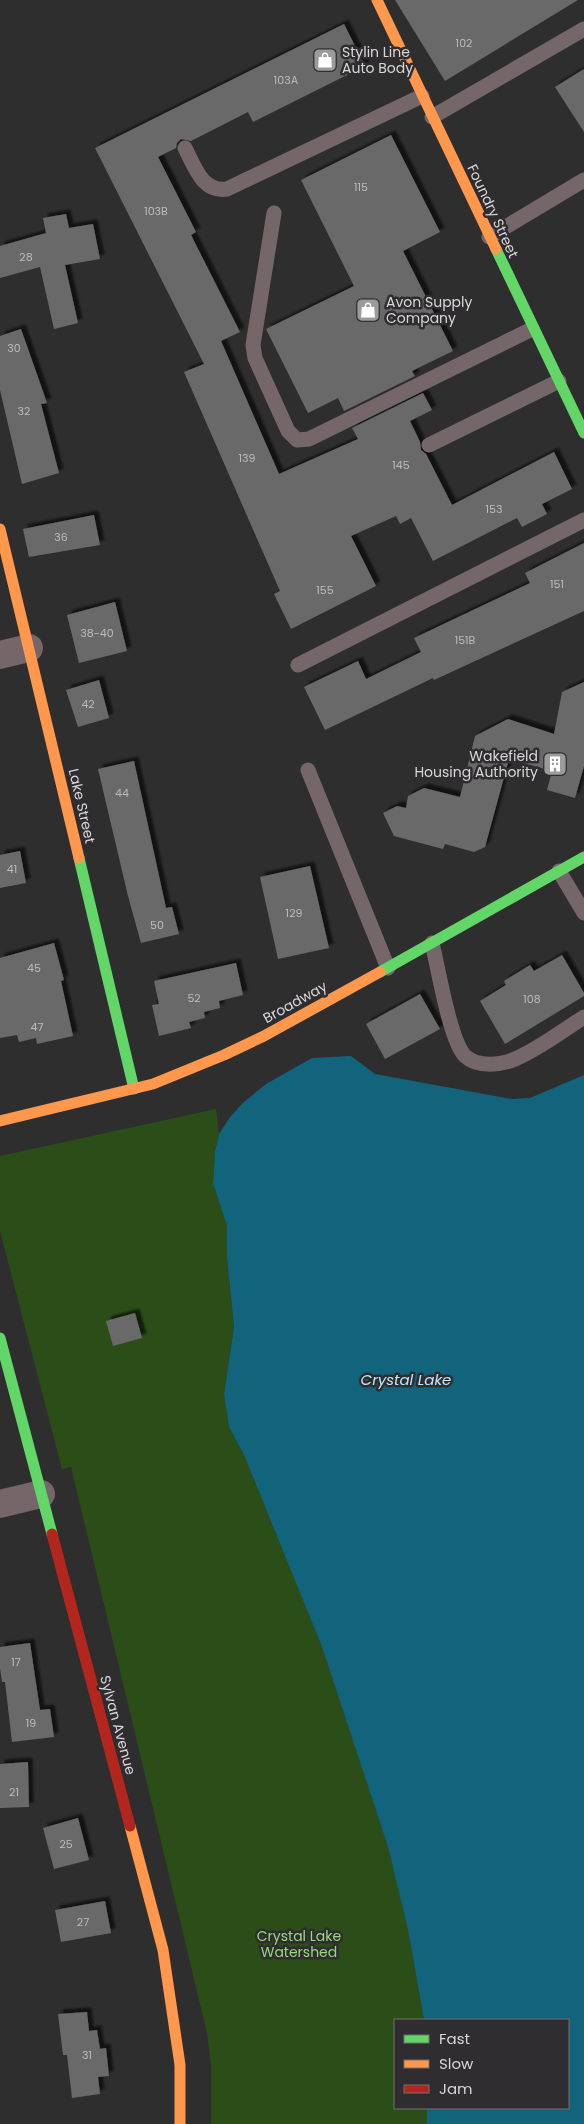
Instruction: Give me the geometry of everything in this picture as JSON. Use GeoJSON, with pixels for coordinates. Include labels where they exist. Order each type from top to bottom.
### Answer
{"type":"FeatureCollection","features":[{"type":"Feature","properties":{"kind":"street","name":"Foundry Street"},"geometry":{"type":"LineString","coordinates":[[377,0],[532,328],[582,424]]}},
{"type":"Feature","properties":{"kind":"street","name":"Lake Street"},"geometry":{"type":"LineString","coordinates":[[0,529],[134,1089]]}},
{"type":"Feature","properties":{"kind":"street"},"geometry":{"type":"LineString","coordinates":[[0,655],[29,648]]}},
{"type":"Feature","properties":{"kind":"street","name":"Broadway"},"geometry":{"type":"LineString","coordinates":[[0,1121],[134,1089],[194,1068],[264,1036],[584,857]]}},
{"type":"Feature","properties":{"kind":"street","name":"Sylvan Avenue"},"geometry":{"type":"LineString","coordinates":[[0,1338],[4,1366],[41,1494],[163,1950],[180,2065],[180,2124]]}},
{"type":"Feature","properties":{"kind":"street"},"geometry":{"type":"LineString","coordinates":[[0,1504],[41,1494]]}},
{"type":"Feature","properties":{"kind":"lane"},"geometry":{"type":"LineString","coordinates":[[432,117],[584,29]]}},
{"type":"Feature","properties":{"kind":"lane"},"geometry":{"type":"LineString","coordinates":[[185,148],[206,184],[214,188],[227,189],[422,96]]}},
{"type":"Feature","properties":{"kind":"lane"},"geometry":{"type":"LineString","coordinates":[[489,237],[584,180]]}},
{"type":"Feature","properties":{"kind":"lane"},"geometry":{"type":"LineString","coordinates":[[274,213],[253,349],[288,431],[294,438],[300,440],[309,439],[532,328]]}},
{"type":"Feature","properties":{"kind":"lane"},"geometry":{"type":"LineString","coordinates":[[429,445],[559,381]]}},
{"type":"Feature","properties":{"kind":"lane"},"geometry":{"type":"LineString","coordinates":[[298,666],[584,520]]}},
{"type":"Feature","properties":{"kind":"lane"},"geometry":{"type":"LineString","coordinates":[[308,770],[388,968]]}},
{"type":"Feature","properties":{"kind":"lane"},"geometry":{"type":"LineString","coordinates":[[559,871],[584,913]]}},
{"type":"Feature","properties":{"kind":"lane"},"geometry":{"type":"LineString","coordinates":[[432,943],[456,1039],[464,1055],[472,1061],[502,1064],[518,1058],[584,1017]]}},
{"type":"Feature","properties":{"kind":"green space","name":"Crystal Lake Watershed"},"geometry":{"type":"Polygon","coordinates":[[[216,1109],[219,1134],[215,1151],[213,1183],[227,1226],[227,1258],[234,1327],[224,1394],[229,1427],[244,1455],[322,1647],[388,1847],[408,1930],[424,2019],[394,2019],[394,2109],[427,2109],[427,2124],[211,2124],[211,2066],[207,2033],[71,1467],[62,1469],[0,1231],[0,1156],[216,1109]]]}},
{"type":"Feature","properties":{"kind":"water","name":"Crystal Lake"},"geometry":{"type":"Polygon","coordinates":[[[351,1056],[375,1074],[512,1099],[530,1098],[584,1075],[584,2124],[427,2124],[427,2109],[569,2109],[569,2019],[424,2019],[408,1930],[388,1847],[322,1647],[244,1455],[229,1427],[224,1394],[234,1327],[227,1258],[227,1226],[213,1183],[215,1151],[219,1134],[230,1117],[244,1102],[266,1084],[312,1058],[351,1056]]]}},
{"type":"Feature","properties":{"kind":"building"},"geometry":{"type":"Polygon","coordinates":[[[395,0],[578,0],[445,81],[395,0]]]}},
{"type":"Feature","properties":{"kind":"building"},"geometry":{"type":"Polygon","coordinates":[[[344,24],[365,66],[253,122],[248,112],[191,141],[181,139],[177,143],[176,148],[158,157],[196,232],[191,235],[240,332],[221,341],[279,474],[358,439],[352,428],[423,393],[432,410],[410,421],[420,442],[421,450],[426,454],[452,505],[554,452],[572,489],[542,504],[547,514],[522,527],[517,518],[433,561],[411,518],[400,524],[396,516],[351,536],[376,586],[291,629],[274,594],[280,591],[184,372],[204,364],[95,148],[344,24]]]}},
{"type":"Feature","properties":{"kind":"building"},"geometry":{"type":"Polygon","coordinates":[[[584,69],[584,132],[555,87],[584,69]]]}},
{"type":"Feature","properties":{"kind":"building","name":"Avon Supply Company"},"geometry":{"type":"Polygon","coordinates":[[[391,135],[440,232],[403,251],[453,351],[412,371],[415,376],[344,411],[338,398],[308,413],[266,329],[354,286],[301,180],[391,135]]]}},
{"type":"Feature","properties":{"kind":"building"},"geometry":{"type":"Polygon","coordinates":[[[66,214],[69,228],[93,224],[100,259],[65,265],[78,323],[54,329],[40,267],[0,278],[0,246],[46,233],[43,218],[66,214]]]}},
{"type":"Feature","properties":{"kind":"building"},"geometry":{"type":"Polygon","coordinates":[[[21,329],[47,403],[41,404],[59,473],[22,484],[0,390],[0,336],[21,329]]]}},
{"type":"Feature","properties":{"kind":"building"},"geometry":{"type":"Polygon","coordinates":[[[94,515],[100,545],[29,557],[23,529],[94,515]]]}},
{"type":"Feature","properties":{"kind":"building"},"geometry":{"type":"Polygon","coordinates":[[[584,543],[584,611],[434,680],[433,678],[325,730],[304,687],[358,661],[366,679],[421,652],[414,638],[530,583],[525,573],[584,543]]]}},
{"type":"Feature","properties":{"kind":"building"},"geometry":{"type":"Polygon","coordinates":[[[115,602],[127,651],[79,663],[67,615],[115,602]]]}},
{"type":"Feature","properties":{"kind":"building"},"geometry":{"type":"Polygon","coordinates":[[[99,680],[109,718],[78,727],[66,690],[99,680]]]}},
{"type":"Feature","properties":{"kind":"building","name":"Wakefield Housing Authority"},"geometry":{"type":"Polygon","coordinates":[[[584,682],[584,766],[575,798],[547,790],[552,771],[509,759],[485,847],[474,852],[445,844],[443,849],[394,836],[383,813],[397,806],[406,808],[408,796],[424,788],[460,797],[475,736],[508,719],[554,734],[562,692],[584,682]]]}},
{"type":"Feature","properties":{"kind":"building"},"geometry":{"type":"Polygon","coordinates":[[[134,761],[166,908],[172,907],[179,934],[141,943],[98,769],[134,761]]]}},
{"type":"Feature","properties":{"kind":"building"},"geometry":{"type":"Polygon","coordinates":[[[20,851],[26,883],[0,888],[0,855],[20,851]]]}},
{"type":"Feature","properties":{"kind":"building"},"geometry":{"type":"Polygon","coordinates":[[[310,866],[329,948],[278,959],[260,877],[310,866]]]}},
{"type":"Feature","properties":{"kind":"building"},"geometry":{"type":"Polygon","coordinates":[[[54,943],[64,980],[61,981],[73,1036],[37,1044],[36,1038],[19,1042],[17,1035],[0,1038],[0,958],[54,943]]]}},
{"type":"Feature","properties":{"kind":"building"},"geometry":{"type":"Polygon","coordinates":[[[562,955],[584,996],[505,1044],[480,1001],[506,985],[504,981],[530,965],[534,971],[562,955]]]}},
{"type":"Feature","properties":{"kind":"building"},"geometry":{"type":"Polygon","coordinates":[[[236,963],[243,995],[219,1001],[220,1008],[204,1012],[205,1018],[189,1022],[191,1028],[159,1036],[152,1005],[159,1004],[154,981],[236,963]]]}},
{"type":"Feature","properties":{"kind":"building"},"geometry":{"type":"Polygon","coordinates":[[[420,994],[440,1029],[385,1059],[366,1024],[420,994]]]}},
{"type":"Feature","properties":{"kind":"building"},"geometry":{"type":"Polygon","coordinates":[[[135,1313],[142,1338],[113,1346],[106,1321],[135,1313]]]}},
{"type":"Feature","properties":{"kind":"building"},"geometry":{"type":"Polygon","coordinates":[[[30,1643],[40,1710],[50,1709],[54,1737],[12,1742],[5,1682],[2,1682],[0,1668],[0,1647],[30,1643]]]}},
{"type":"Feature","properties":{"kind":"building"},"geometry":{"type":"Polygon","coordinates":[[[28,1762],[29,1807],[0,1808],[0,1764],[28,1762]]]}},
{"type":"Feature","properties":{"kind":"building"},"geometry":{"type":"Polygon","coordinates":[[[78,1818],[89,1860],[54,1869],[43,1828],[78,1818]]]}},
{"type":"Feature","properties":{"kind":"building"},"geometry":{"type":"Polygon","coordinates":[[[105,1901],[111,1933],[61,1942],[55,1910],[105,1901]]]}},
{"type":"Feature","properties":{"kind":"building"},"geometry":{"type":"Polygon","coordinates":[[[87,2012],[89,2031],[97,2030],[100,2049],[106,2048],[109,2076],[98,2077],[100,2094],[72,2098],[67,2055],[63,2055],[58,2014],[87,2012]]]}},
{"type":"Feature","properties":{"kind":"traffic: fast"},"geometry":{"type":"LineString","coordinates":[[496,249],[584,433]]}},
{"type":"Feature","properties":{"kind":"traffic: fast"},"geometry":{"type":"LineString","coordinates":[[380,972],[584,857]]}},
{"type":"Feature","properties":{"kind":"traffic: fast"},"geometry":{"type":"LineString","coordinates":[[79,858],[134,1089]]}},
{"type":"Feature","properties":{"kind":"traffic: fast"},"geometry":{"type":"LineString","coordinates":[[0,1338],[52,1534]]}},
{"type":"Feature","properties":{"kind":"traffic: slow"},"geometry":{"type":"LineString","coordinates":[[377,0],[496,249]]}},
{"type":"Feature","properties":{"kind":"traffic: slow"},"geometry":{"type":"LineString","coordinates":[[0,529],[79,858]]}},
{"type":"Feature","properties":{"kind":"traffic: slow"},"geometry":{"type":"LineString","coordinates":[[0,1121],[153,1084],[224,1055],[264,1036],[380,972]]}},
{"type":"Feature","properties":{"kind":"traffic: slow"},"geometry":{"type":"LineString","coordinates":[[130,1826],[163,1950],[180,2065],[180,2124]]}},
{"type":"Feature","properties":{"kind":"traffic: jam"},"geometry":{"type":"LineString","coordinates":[[52,1534],[130,1826]]}},
{"type":"Feature","properties":{"kind":"place","name":"Stylin Line Auto Body"},"geometry":{"type":"Point","coordinates":[325,60]}},
{"type":"Feature","properties":{"kind":"place","name":"Avon Supply Company"},"geometry":{"type":"Point","coordinates":[368,310]}},
{"type":"Feature","properties":{"kind":"place","name":"Wakefield Housing Authority"},"geometry":{"type":"Point","coordinates":[555,764]}}]}
